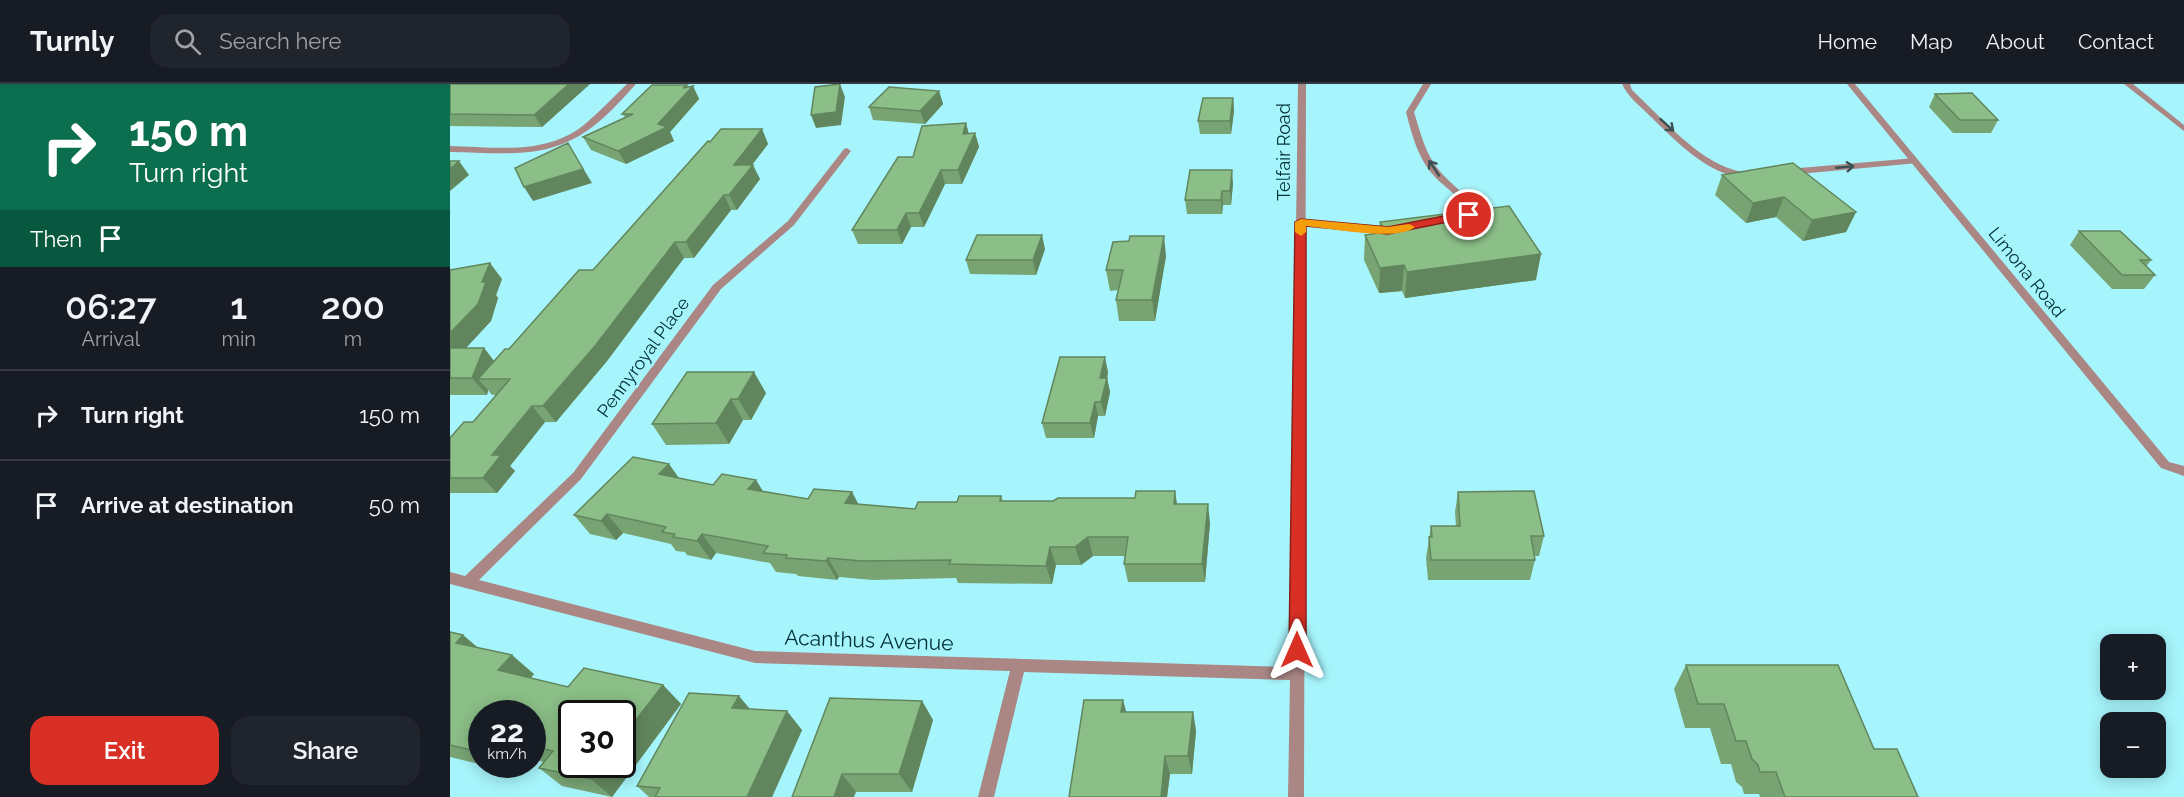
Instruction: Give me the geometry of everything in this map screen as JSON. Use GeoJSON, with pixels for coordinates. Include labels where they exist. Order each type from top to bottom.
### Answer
{"type":"FeatureCollection","features":[{"type":"Feature","properties":{"kind":"street"},"geometry":{"type":"LineString","coordinates":[[450,149],[520,150],[555,144],[581,131],[632,84]]}},
{"type":"Feature","properties":{"kind":"street","name":"Telfair Road"},"geometry":{"type":"LineString","coordinates":[[1296,797],[1302,84]]}},
{"type":"Feature","properties":{"kind":"street"},"geometry":{"type":"LineString","coordinates":[[1426,84],[1422,96],[1410,112],[1423,150],[1434,171],[1465,198],[1470,207],[1469,215],[1452,219]]}},
{"type":"Feature","properties":{"kind":"street"},"geometry":{"type":"LineString","coordinates":[[1626,84],[1629,91],[1705,160],[1739,176],[1762,174]]}},
{"type":"Feature","properties":{"kind":"street","name":"Limona Road"},"geometry":{"type":"LineString","coordinates":[[1851,84],[2164,465],[2184,471]]}},
{"type":"Feature","properties":{"kind":"street"},"geometry":{"type":"LineString","coordinates":[[2128,84],[2184,129]]}},
{"type":"Feature","properties":{"kind":"street","name":"Pennyroyal Place"},"geometry":{"type":"LineString","coordinates":[[467,583],[577,476],[717,287],[791,223],[847,151]]}},
{"type":"Feature","properties":{"kind":"street"},"geometry":{"type":"LineString","coordinates":[[1774,173],[1915,161]]}},
{"type":"Feature","properties":{"kind":"street"},"geometry":{"type":"LineString","coordinates":[[1301,222],[1388,231],[1408,228]]}},
{"type":"Feature","properties":{"kind":"street","name":"Acanthus Avenue"},"geometry":{"type":"LineString","coordinates":[[450,578],[755,657],[1297,674]]}},
{"type":"Feature","properties":{"kind":"street"},"geometry":{"type":"LineString","coordinates":[[986,797],[1018,667]]}},
{"type":"Feature","properties":{"kind":"building"},"geometry":{"type":"Polygon","coordinates":[[[450,84],[569,84],[534,115],[450,114],[450,84]]]}},
{"type":"Feature","properties":{"kind":"building"},"geometry":{"type":"Polygon","coordinates":[[[840,84],[836,112],[811,115],[815,87],[840,84]]]}},
{"type":"Feature","properties":{"kind":"building"},"geometry":{"type":"Polygon","coordinates":[[[652,85],[687,85],[683,88],[693,86],[658,124],[667,127],[618,151],[583,137],[633,114],[622,114],[652,85]]]}},
{"type":"Feature","properties":{"kind":"building"},"geometry":{"type":"Polygon","coordinates":[[[889,87],[939,91],[920,111],[869,107],[889,87]]]}},
{"type":"Feature","properties":{"kind":"building"},"geometry":{"type":"Polygon","coordinates":[[[1972,93],[1998,120],[1960,120],[1935,94],[1972,93]]]}},
{"type":"Feature","properties":{"kind":"building"},"geometry":{"type":"Polygon","coordinates":[[[1203,98],[1233,98],[1230,121],[1198,121],[1203,98]]]}},
{"type":"Feature","properties":{"kind":"building"},"geometry":{"type":"Polygon","coordinates":[[[966,123],[963,134],[975,133],[958,170],[941,170],[919,213],[906,213],[897,230],[852,230],[898,157],[913,157],[922,126],[966,123]]]}},
{"type":"Feature","properties":{"kind":"building"},"geometry":{"type":"Polygon","coordinates":[[[721,129],[762,129],[734,165],[753,165],[729,195],[724,195],[686,242],[675,242],[595,346],[543,406],[532,406],[492,455],[501,455],[483,478],[450,478],[450,438],[464,422],[473,422],[510,379],[478,379],[505,349],[509,349],[579,270],[593,270],[721,129]]]}},
{"type":"Feature","properties":{"kind":"building"},"geometry":{"type":"Polygon","coordinates":[[[568,143],[583,169],[524,187],[515,168],[568,143]]]}},
{"type":"Feature","properties":{"kind":"building"},"geometry":{"type":"Polygon","coordinates":[[[450,161],[459,161],[450,169],[450,161]]]}},
{"type":"Feature","properties":{"kind":"building"},"geometry":{"type":"Polygon","coordinates":[[[1793,163],[1856,212],[1812,220],[1784,197],[1753,203],[1722,175],[1793,163]]]}},
{"type":"Feature","properties":{"kind":"building"},"geometry":{"type":"Polygon","coordinates":[[[1190,170],[1232,170],[1230,191],[1222,191],[1221,200],[1185,200],[1190,170]]]}},
{"type":"Feature","properties":{"kind":"building"},"geometry":{"type":"Polygon","coordinates":[[[1509,206],[1541,254],[1407,272],[1404,265],[1380,268],[1365,235],[1385,232],[1380,222],[1509,206]]]}},
{"type":"Feature","properties":{"kind":"building"},"geometry":{"type":"Polygon","coordinates":[[[2079,231],[2120,231],[2151,260],[2140,260],[2155,275],[2122,275],[2079,231]]]}},
{"type":"Feature","properties":{"kind":"building"},"geometry":{"type":"Polygon","coordinates":[[[977,235],[1042,235],[1033,260],[966,260],[977,235]]]}},
{"type":"Feature","properties":{"kind":"building"},"geometry":{"type":"Polygon","coordinates":[[[1130,236],[1164,236],[1152,300],[1116,300],[1123,270],[1106,270],[1113,242],[1129,241],[1130,236]]]}},
{"type":"Feature","properties":{"kind":"building"},"geometry":{"type":"Polygon","coordinates":[[[490,263],[482,282],[486,282],[478,304],[450,333],[450,270],[490,263]]]}},
{"type":"Feature","properties":{"kind":"building"},"geometry":{"type":"Polygon","coordinates":[[[450,348],[484,348],[472,378],[450,378],[450,348]]]}},
{"type":"Feature","properties":{"kind":"building"},"geometry":{"type":"Polygon","coordinates":[[[1060,357],[1105,357],[1100,378],[1107,378],[1101,402],[1095,402],[1090,423],[1042,423],[1060,357]]]}},
{"type":"Feature","properties":{"kind":"building"},"geometry":{"type":"Polygon","coordinates":[[[687,372],[754,372],[738,399],[731,399],[716,423],[652,424],[687,372]]]}},
{"type":"Feature","properties":{"kind":"building"},"geometry":{"type":"Polygon","coordinates":[[[633,457],[669,464],[659,474],[713,485],[722,474],[756,480],[748,489],[808,499],[814,489],[852,492],[845,503],[915,509],[918,502],[957,502],[959,496],[1001,496],[1000,501],[1053,501],[1058,498],[1135,498],[1136,491],[1175,491],[1174,504],[1208,504],[1202,564],[1124,564],[1128,537],[1088,537],[1075,547],[1050,547],[1046,566],[949,564],[951,560],[862,561],[828,558],[826,561],[786,558],[787,555],[763,553],[768,546],[702,534],[697,541],[673,537],[675,534],[662,532],[666,527],[607,514],[601,521],[574,515],[633,457]]]}},
{"type":"Feature","properties":{"kind":"building"},"geometry":{"type":"Polygon","coordinates":[[[1534,491],[1544,536],[1531,536],[1535,560],[1431,560],[1429,537],[1432,537],[1431,526],[1460,526],[1458,492],[1534,491]]]}},
{"type":"Feature","properties":{"kind":"building"},"geometry":{"type":"Polygon","coordinates":[[[450,632],[463,635],[456,643],[512,655],[498,670],[568,687],[584,668],[663,685],[636,720],[636,700],[558,700],[558,772],[546,769],[546,760],[553,751],[546,749],[546,700],[468,700],[468,749],[450,745],[450,632]]]}},
{"type":"Feature","properties":{"kind":"building"},"geometry":{"type":"Polygon","coordinates":[[[1686,665],[1838,665],[1874,749],[1897,749],[1918,797],[1785,797],[1776,772],[1760,772],[1758,765],[1752,759],[1746,741],[1736,741],[1724,704],[1698,704],[1686,665]]]}},
{"type":"Feature","properties":{"kind":"building"},"geometry":{"type":"Polygon","coordinates":[[[689,693],[739,696],[732,708],[787,711],[747,797],[655,797],[660,788],[637,786],[689,693]]]}},
{"type":"Feature","properties":{"kind":"building"},"geometry":{"type":"Polygon","coordinates":[[[830,698],[922,701],[899,774],[842,774],[834,797],[792,797],[830,698]]]}},
{"type":"Feature","properties":{"kind":"building"},"geometry":{"type":"Polygon","coordinates":[[[1084,700],[1123,700],[1121,712],[1193,712],[1188,756],[1165,756],[1161,797],[1069,797],[1084,700]]]}},
{"type":"Feature","properties":{"kind":"slow traffic"},"geometry":{"type":"LineString","coordinates":[[1301,232],[1301,222],[1388,231],[1409,227]]}},
{"type":"Feature","properties":{"kind":"route"},"geometry":{"type":"LineString","coordinates":[[1297,650],[1301,222],[1388,231],[1469,215]]}}]}
